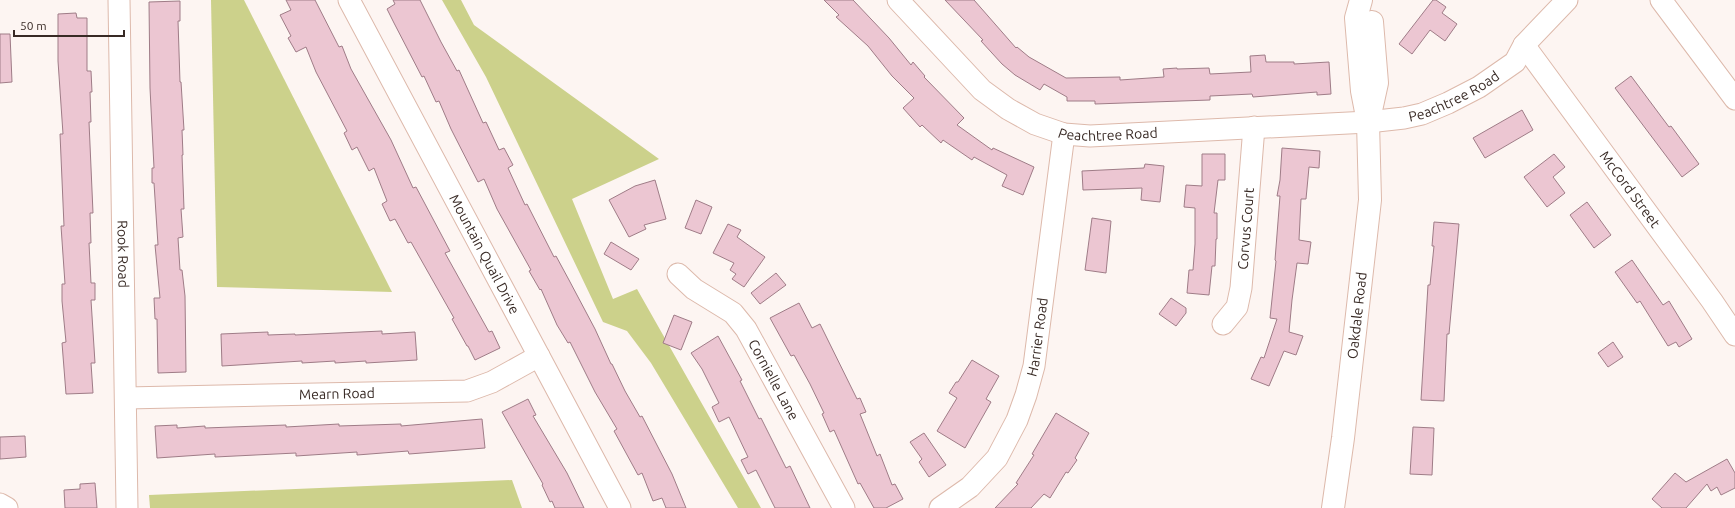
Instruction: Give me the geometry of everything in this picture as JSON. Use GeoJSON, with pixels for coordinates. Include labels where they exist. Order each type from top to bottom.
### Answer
{"type":"FeatureCollection","features":[{"type":"Feature","properties":{"kind":"main road","name":"Oakdale Road"},"geometry":{"type":"LineString","coordinates":[[1333,508],[1343,438],[1370,200],[1368,122],[1362,92],[1356,18],[1361,0]]}},
{"type":"Feature","properties":{"kind":"main road","name":"Oakdale Road"},"geometry":{"type":"LineString","coordinates":[[1365,0],[1371,16],[1377,83],[1368,122]]}},
{"type":"Feature","properties":{"kind":"street","name":"Rook Road"},"geometry":{"type":"LineString","coordinates":[[119,0],[127,508]]}},
{"type":"Feature","properties":{"kind":"street","name":"Mountain Quail Drive"},"geometry":{"type":"LineString","coordinates":[[349,0],[620,508]]}},
{"type":"Feature","properties":{"kind":"street","name":"Peachtree Road"},"geometry":{"type":"LineString","coordinates":[[898,0],[982,90],[1008,109],[1035,124],[1064,134],[1090,136],[1368,122],[1404,118],[1422,114],[1448,103],[1479,86],[1515,62],[1524,45],[1567,0]]}},
{"type":"Feature","properties":{"kind":"street"},"geometry":{"type":"LineString","coordinates":[[1661,0],[1735,99]]}},
{"type":"Feature","properties":{"kind":"street","name":"McCord Street"},"geometry":{"type":"LineString","coordinates":[[1524,45],[1712,301],[1735,335]]}},
{"type":"Feature","properties":{"kind":"street","name":"Corvus Court"},"geometry":{"type":"LineString","coordinates":[[1223,324],[1237,307],[1241,288],[1254,128]]}},
{"type":"Feature","properties":{"kind":"street","name":"Harrier Road"},"geometry":{"type":"LineString","coordinates":[[940,508],[962,502],[970,488],[996,458],[1017,420],[1026,395],[1034,366],[1064,134]]}},
{"type":"Feature","properties":{"kind":"street","name":"Cornielle Lane"},"geometry":{"type":"LineString","coordinates":[[678,274],[694,289],[717,301],[733,313],[746,329],[844,508]]}},
{"type":"Feature","properties":{"kind":"street","name":"Mearn Road"},"geometry":{"type":"LineString","coordinates":[[126,398],[467,391],[492,382],[539,356]]}},
{"type":"Feature","properties":{"kind":"street"},"geometry":{"type":"LineString","coordinates":[[0,504],[7,508]]}},
{"type":"Feature","properties":{"kind":"green space"},"geometry":{"type":"Polygon","coordinates":[[[211,0],[244,0],[392,292],[217,287],[211,0]]]}},
{"type":"Feature","properties":{"kind":"green space"},"geometry":{"type":"Polygon","coordinates":[[[442,0],[461,0],[474,25],[659,159],[572,199],[613,299],[637,289],[761,508],[738,508],[651,363],[627,331],[603,322],[486,77],[442,0]]]}},
{"type":"Feature","properties":{"kind":"green space"},"geometry":{"type":"Polygon","coordinates":[[[512,480],[522,508],[150,508],[149,495],[512,480]]]}},
{"type":"Feature","properties":{"kind":"building"},"geometry":{"type":"Polygon","coordinates":[[[286,0],[315,0],[339,47],[342,46],[351,69],[391,140],[413,188],[416,187],[450,251],[445,253],[489,332],[492,331],[500,348],[475,360],[452,319],[454,318],[411,242],[408,243],[395,219],[390,221],[382,204],[387,201],[374,168],[369,171],[357,147],[352,150],[344,133],[347,131],[316,72],[306,47],[296,52],[288,38],[291,36],[280,15],[291,10],[286,0]]]}},
{"type":"Feature","properties":{"kind":"building"},"geometry":{"type":"Polygon","coordinates":[[[393,0],[420,0],[457,71],[459,70],[483,123],[486,122],[499,150],[504,148],[513,165],[508,168],[525,205],[527,204],[554,257],[556,256],[569,280],[625,391],[640,417],[642,416],[672,474],[686,508],[666,508],[662,498],[653,501],[642,473],[638,475],[614,431],[617,429],[595,392],[570,342],[568,343],[557,325],[541,289],[540,290],[529,271],[531,270],[497,209],[484,179],[478,182],[451,129],[439,101],[436,102],[424,76],[422,77],[394,23],[387,9],[395,4],[393,0]]]}},
{"type":"Feature","properties":{"kind":"building"},"geometry":{"type":"Polygon","coordinates":[[[824,0],[853,0],[889,38],[911,65],[913,62],[925,76],[924,77],[964,118],[957,125],[992,150],[993,148],[1034,167],[1023,195],[1002,186],[1007,175],[974,157],[972,160],[943,140],[941,143],[922,125],[920,127],[903,108],[914,98],[892,76],[868,46],[836,17],[839,15],[824,0]]]}},
{"type":"Feature","properties":{"kind":"building"},"geometry":{"type":"Polygon","coordinates":[[[945,0],[974,0],[1016,48],[1017,47],[1029,57],[1066,78],[1120,77],[1120,80],[1164,77],[1163,69],[1177,68],[1209,68],[1210,74],[1251,72],[1250,56],[1265,55],[1266,62],[1294,62],[1294,64],[1329,62],[1331,94],[1317,95],[1317,92],[1253,97],[1252,94],[1210,96],[1210,100],[1095,104],[1095,101],[1067,101],[1067,97],[1044,84],[1040,90],[1015,75],[1002,64],[981,41],[983,40],[945,0]]]}},
{"type":"Feature","properties":{"kind":"building"},"geometry":{"type":"Polygon","coordinates":[[[1433,0],[1436,0],[1446,7],[1442,13],[1457,24],[1445,41],[1430,30],[1412,54],[1399,44],[1433,0]]]}},
{"type":"Feature","properties":{"kind":"building"},"geometry":{"type":"Polygon","coordinates":[[[180,1],[180,21],[178,21],[180,82],[184,130],[182,130],[182,155],[184,209],[181,209],[183,237],[178,238],[180,270],[182,270],[185,296],[186,372],[158,373],[157,319],[155,319],[154,298],[160,298],[155,245],[158,245],[154,183],[152,183],[152,168],[154,168],[150,88],[149,2],[180,1]]]}},
{"type":"Feature","properties":{"kind":"building"},"geometry":{"type":"Polygon","coordinates":[[[76,13],[77,18],[87,18],[87,71],[91,71],[91,122],[89,122],[93,213],[90,213],[91,243],[89,243],[91,283],[95,283],[95,300],[91,300],[95,363],[91,363],[93,393],[66,394],[62,343],[66,342],[62,301],[62,284],[65,284],[61,226],[64,226],[60,134],[63,134],[58,61],[58,14],[76,13]]]}},
{"type":"Feature","properties":{"kind":"building"},"geometry":{"type":"Polygon","coordinates":[[[0,34],[10,34],[12,82],[0,83],[0,34]]]}},
{"type":"Feature","properties":{"kind":"building"},"geometry":{"type":"Polygon","coordinates":[[[1631,76],[1699,164],[1682,177],[1615,88],[1631,76]]]}},
{"type":"Feature","properties":{"kind":"building"},"geometry":{"type":"Polygon","coordinates":[[[1522,110],[1533,130],[1485,158],[1473,138],[1522,110]]]}},
{"type":"Feature","properties":{"kind":"building"},"geometry":{"type":"Polygon","coordinates":[[[1282,148],[1320,151],[1319,168],[1309,167],[1306,199],[1301,199],[1299,240],[1311,242],[1308,264],[1297,263],[1289,332],[1303,336],[1296,355],[1284,351],[1269,386],[1251,379],[1261,357],[1264,358],[1277,319],[1270,318],[1276,261],[1280,196],[1277,196],[1280,180],[1282,148]]]}},
{"type":"Feature","properties":{"kind":"building"},"geometry":{"type":"Polygon","coordinates":[[[1202,154],[1225,154],[1225,180],[1218,180],[1214,213],[1217,213],[1217,239],[1215,266],[1212,266],[1209,295],[1187,293],[1189,270],[1193,270],[1195,208],[1184,207],[1186,185],[1202,186],[1202,154]]]}},
{"type":"Feature","properties":{"kind":"building"},"geometry":{"type":"Polygon","coordinates":[[[1554,154],[1565,167],[1553,177],[1565,193],[1547,207],[1524,177],[1554,154]]]}},
{"type":"Feature","properties":{"kind":"building"},"geometry":{"type":"Polygon","coordinates":[[[1145,164],[1164,166],[1160,202],[1141,200],[1142,188],[1083,190],[1082,171],[1144,168],[1145,164]]]}},
{"type":"Feature","properties":{"kind":"building"},"geometry":{"type":"Polygon","coordinates":[[[655,180],[666,219],[644,225],[646,229],[629,237],[609,200],[635,186],[655,180]]]}},
{"type":"Feature","properties":{"kind":"building"},"geometry":{"type":"Polygon","coordinates":[[[696,200],[712,207],[701,234],[685,228],[696,200]]]}},
{"type":"Feature","properties":{"kind":"building"},"geometry":{"type":"Polygon","coordinates":[[[1587,202],[1611,235],[1594,248],[1570,215],[1587,202]]]}},
{"type":"Feature","properties":{"kind":"building"},"geometry":{"type":"Polygon","coordinates":[[[1092,218],[1111,221],[1106,273],[1085,270],[1092,218]]]}},
{"type":"Feature","properties":{"kind":"building"},"geometry":{"type":"Polygon","coordinates":[[[1434,222],[1459,224],[1449,334],[1447,334],[1444,401],[1421,400],[1428,285],[1430,285],[1434,246],[1432,246],[1434,222]]]}},
{"type":"Feature","properties":{"kind":"building"},"geometry":{"type":"Polygon","coordinates":[[[728,224],[741,230],[737,237],[765,257],[744,287],[732,279],[736,274],[730,270],[734,263],[713,253],[728,224]]]}},
{"type":"Feature","properties":{"kind":"building"},"geometry":{"type":"Polygon","coordinates":[[[611,242],[639,259],[631,270],[604,254],[611,242]]]}},
{"type":"Feature","properties":{"kind":"building"},"geometry":{"type":"Polygon","coordinates":[[[1632,260],[1663,305],[1669,301],[1692,339],[1679,347],[1676,342],[1668,346],[1640,301],[1637,303],[1615,272],[1632,260]]]}},
{"type":"Feature","properties":{"kind":"building"},"geometry":{"type":"Polygon","coordinates":[[[776,273],[786,285],[760,304],[751,293],[776,273]]]}},
{"type":"Feature","properties":{"kind":"building"},"geometry":{"type":"Polygon","coordinates":[[[1171,298],[1186,308],[1186,313],[1176,326],[1159,314],[1171,298]]]}},
{"type":"Feature","properties":{"kind":"building"},"geometry":{"type":"Polygon","coordinates":[[[799,303],[812,328],[820,324],[857,399],[860,398],[866,412],[860,414],[877,456],[880,454],[892,485],[895,484],[903,499],[886,508],[874,508],[860,483],[858,484],[834,430],[830,432],[822,414],[824,413],[810,384],[794,355],[791,356],[770,318],[799,303]]]}},
{"type":"Feature","properties":{"kind":"building"},"geometry":{"type":"Polygon","coordinates":[[[674,315],[692,322],[681,350],[663,343],[674,315]]]}},
{"type":"Feature","properties":{"kind":"building"},"geometry":{"type":"Polygon","coordinates":[[[382,331],[382,334],[415,332],[417,360],[366,363],[366,361],[335,363],[335,361],[302,363],[302,361],[222,366],[221,334],[268,332],[268,335],[295,335],[382,331]]]}},
{"type":"Feature","properties":{"kind":"building"},"geometry":{"type":"Polygon","coordinates":[[[718,336],[742,380],[740,381],[759,419],[761,418],[786,468],[790,466],[810,508],[775,508],[756,470],[748,474],[741,460],[748,457],[729,417],[719,422],[712,407],[719,403],[702,369],[691,353],[718,336]]]}},
{"type":"Feature","properties":{"kind":"building"},"geometry":{"type":"Polygon","coordinates":[[[1613,342],[1623,357],[1608,367],[1598,353],[1613,342]]]}},
{"type":"Feature","properties":{"kind":"building"},"geometry":{"type":"Polygon","coordinates":[[[972,360],[999,376],[986,399],[991,402],[965,448],[937,431],[957,398],[949,393],[972,360]]]}},
{"type":"Feature","properties":{"kind":"building"},"geometry":{"type":"Polygon","coordinates":[[[528,399],[536,415],[533,416],[567,473],[584,508],[555,508],[552,501],[550,502],[542,485],[543,484],[502,412],[528,399]]]}},
{"type":"Feature","properties":{"kind":"building"},"geometry":{"type":"Polygon","coordinates":[[[1056,413],[1089,433],[1075,458],[1077,460],[1068,473],[1066,472],[1050,498],[1044,494],[1031,508],[995,508],[1018,484],[1016,483],[1034,455],[1032,454],[1056,413]]]}},
{"type":"Feature","properties":{"kind":"building"},"geometry":{"type":"Polygon","coordinates":[[[482,419],[485,448],[409,454],[408,451],[357,455],[357,452],[296,456],[296,453],[215,457],[215,454],[157,458],[155,426],[177,425],[177,428],[205,426],[205,428],[286,425],[286,427],[339,424],[339,426],[401,424],[401,426],[482,419]]]}},
{"type":"Feature","properties":{"kind":"building"},"geometry":{"type":"Polygon","coordinates":[[[1413,427],[1434,428],[1432,475],[1410,474],[1413,427]]]}},
{"type":"Feature","properties":{"kind":"building"},"geometry":{"type":"Polygon","coordinates":[[[924,433],[946,465],[929,477],[919,462],[922,459],[910,442],[924,433]]]}},
{"type":"Feature","properties":{"kind":"building"},"geometry":{"type":"Polygon","coordinates":[[[25,436],[26,457],[0,459],[0,437],[25,436]]]}},
{"type":"Feature","properties":{"kind":"building"},"geometry":{"type":"Polygon","coordinates":[[[1727,459],[1735,473],[1735,488],[1721,495],[1717,487],[1711,491],[1707,484],[1686,508],[1662,508],[1652,499],[1675,473],[1686,482],[1727,459]]]}},
{"type":"Feature","properties":{"kind":"building"},"geometry":{"type":"Polygon","coordinates":[[[95,483],[97,508],[65,508],[64,490],[80,489],[80,484],[95,483]]]}}]}
